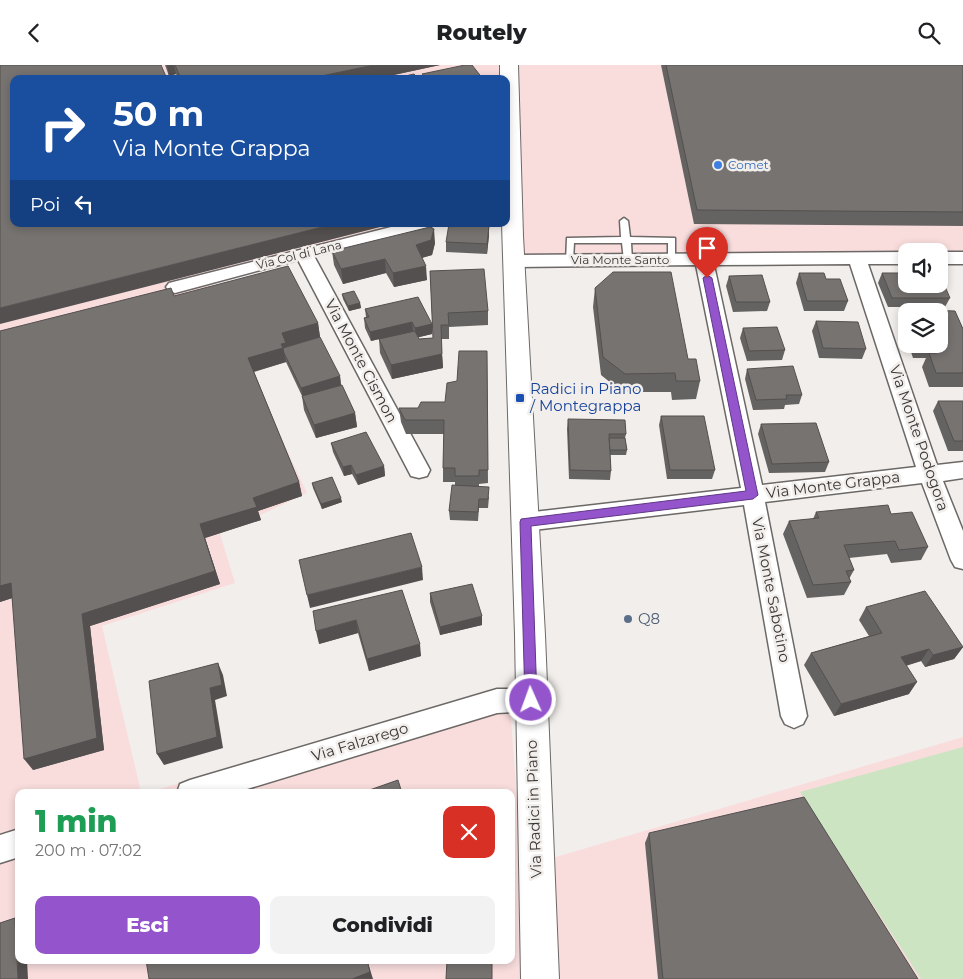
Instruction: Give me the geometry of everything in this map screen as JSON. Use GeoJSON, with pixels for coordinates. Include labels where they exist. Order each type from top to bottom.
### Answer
{"type":"FeatureCollection","features":[{"type":"Feature","properties":{"kind":"street"},"geometry":{"type":"LineString","coordinates":[[510,222],[515,261]]}},
{"type":"Feature","properties":{"kind":"street","name":"Via Col di Lana"},"geometry":{"type":"LineString","coordinates":[[175,287],[412,227]]}},
{"type":"Feature","properties":{"kind":"street","name":"Via Monte Cismon"},"geometry":{"type":"LineString","coordinates":[[304,253],[419,470]]}},
{"type":"Feature","properties":{"kind":"street","name":"Via Monte Santo"},"geometry":{"type":"LineString","coordinates":[[515,261],[898,258]]}},
{"type":"Feature","properties":{"kind":"street"},"geometry":{"type":"LineString","coordinates":[[948,258],[963,258]]}},
{"type":"Feature","properties":{"kind":"street","name":"Via Monte Podogora"},"geometry":{"type":"LineString","coordinates":[[857,259],[929,474],[963,560]]}},
{"type":"Feature","properties":{"kind":"street","name":"Via Monte Sabotino"},"geometry":{"type":"LineString","coordinates":[[704,260],[753,495],[794,716]]}},
{"type":"Feature","properties":{"kind":"street","name":"Via Radici in Piano"},"geometry":{"type":"LineString","coordinates":[[515,261],[540,979]]}},
{"type":"Feature","properties":{"kind":"street","name":"Via Monte Grappa"},"geometry":{"type":"LineString","coordinates":[[525,522],[963,470]]}},
{"type":"Feature","properties":{"kind":"street","name":"Via Falzarego"},"geometry":{"type":"LineString","coordinates":[[203,789],[497,701],[531,700]]}},
{"type":"Feature","properties":{"kind":"street"},"geometry":{"type":"LineString","coordinates":[[0,849],[15,844]]}},
{"type":"Feature","properties":{"kind":"lane"},"geometry":{"type":"LineString","coordinates":[[624,221],[628,260]]}},
{"type":"Feature","properties":{"kind":"lane"},"geometry":{"type":"LineString","coordinates":[[569,261],[570,240],[672,240],[672,260]]}},
{"type":"Feature","properties":{"kind":"shaded area"},"geometry":{"type":"Polygon","coordinates":[[[0,65],[963,65],[963,253],[948,252],[948,243],[898,243],[898,253],[507,260],[502,227],[510,227],[510,75],[10,75],[10,227],[395,227],[207,279],[307,493],[220,534],[235,583],[102,626],[140,789],[15,789],[15,964],[515,964],[515,789],[159,789],[509,693],[522,867],[963,737],[963,979],[0,979],[0,65]]]}},
{"type":"Feature","properties":{"kind":"green space"},"geometry":{"type":"Polygon","coordinates":[[[963,747],[963,979],[921,979],[800,792],[963,747]]]}},
{"type":"Feature","properties":{"kind":"building"},"geometry":{"type":"Polygon","coordinates":[[[0,65],[161,65],[165,75],[10,75],[10,227],[322,227],[0,308],[0,65]]]}},
{"type":"Feature","properties":{"kind":"building"},"geometry":{"type":"Polygon","coordinates":[[[175,65],[374,65],[326,75],[179,75],[175,65]]]}},
{"type":"Feature","properties":{"kind":"building"},"geometry":{"type":"Polygon","coordinates":[[[472,65],[480,75],[423,75],[472,65]]]}},
{"type":"Feature","properties":{"kind":"building"},"geometry":{"type":"Polygon","coordinates":[[[666,65],[963,65],[963,212],[697,210],[666,65]]]}},
{"type":"Feature","properties":{"kind":"building"},"geometry":{"type":"Polygon","coordinates":[[[430,227],[434,229],[431,240],[416,245],[426,266],[393,273],[385,259],[341,269],[332,251],[430,227]]]}},
{"type":"Feature","properties":{"kind":"building"},"geometry":{"type":"Polygon","coordinates":[[[448,227],[489,227],[487,244],[446,242],[448,227]]]}},
{"type":"Feature","properties":{"kind":"building"},"geometry":{"type":"Polygon","coordinates":[[[288,266],[318,323],[282,333],[286,343],[281,344],[283,348],[248,358],[299,482],[253,498],[257,507],[200,524],[215,571],[82,614],[97,738],[24,759],[11,583],[0,586],[0,331],[171,288],[174,296],[288,266]]]}},
{"type":"Feature","properties":{"kind":"building"},"geometry":{"type":"Polygon","coordinates":[[[484,269],[488,311],[448,313],[449,325],[441,325],[442,354],[391,365],[379,339],[415,331],[419,339],[433,338],[430,271],[484,269]]]}},
{"type":"Feature","properties":{"kind":"building"},"geometry":{"type":"Polygon","coordinates":[[[613,272],[671,272],[688,359],[696,359],[700,381],[676,381],[675,373],[625,374],[603,357],[595,288],[613,272]]]}},
{"type":"Feature","properties":{"kind":"building"},"geometry":{"type":"Polygon","coordinates":[[[799,273],[824,273],[826,279],[840,279],[848,301],[807,301],[799,273]]]}},
{"type":"Feature","properties":{"kind":"building"},"geometry":{"type":"Polygon","coordinates":[[[882,273],[898,273],[898,293],[948,293],[950,298],[892,298],[882,273]]]}},
{"type":"Feature","properties":{"kind":"building"},"geometry":{"type":"Polygon","coordinates":[[[762,275],[770,302],[736,302],[729,276],[762,275]]]}},
{"type":"Feature","properties":{"kind":"building"},"geometry":{"type":"Polygon","coordinates":[[[354,291],[360,303],[348,306],[342,294],[354,291]]]}},
{"type":"Feature","properties":{"kind":"building"},"geometry":{"type":"Polygon","coordinates":[[[418,297],[432,324],[415,328],[412,322],[370,332],[364,318],[369,317],[365,309],[418,297]]]}},
{"type":"Feature","properties":{"kind":"building"},"geometry":{"type":"Polygon","coordinates":[[[948,311],[955,311],[963,329],[963,373],[936,373],[929,353],[948,353],[948,311]]]}},
{"type":"Feature","properties":{"kind":"building"},"geometry":{"type":"Polygon","coordinates":[[[816,321],[858,322],[866,349],[823,348],[816,321]]]}},
{"type":"Feature","properties":{"kind":"building"},"geometry":{"type":"Polygon","coordinates":[[[777,327],[785,350],[749,351],[743,328],[777,327]]]}},
{"type":"Feature","properties":{"kind":"building"},"geometry":{"type":"Polygon","coordinates":[[[320,337],[340,376],[301,388],[283,348],[320,337]]]}},
{"type":"Feature","properties":{"kind":"building"},"geometry":{"type":"Polygon","coordinates":[[[459,351],[487,351],[488,470],[479,470],[479,476],[455,476],[455,468],[443,468],[444,420],[405,420],[399,408],[418,408],[421,402],[445,402],[447,383],[457,381],[459,351]]]}},
{"type":"Feature","properties":{"kind":"building"},"geometry":{"type":"Polygon","coordinates":[[[793,366],[802,395],[786,395],[787,399],[756,400],[747,369],[793,366]]]}},
{"type":"Feature","properties":{"kind":"building"},"geometry":{"type":"Polygon","coordinates":[[[342,385],[355,413],[314,425],[302,396],[342,385]]]}},
{"type":"Feature","properties":{"kind":"building"},"geometry":{"type":"Polygon","coordinates":[[[938,401],[963,401],[963,441],[954,441],[938,401]]]}},
{"type":"Feature","properties":{"kind":"building"},"geometry":{"type":"Polygon","coordinates":[[[661,416],[704,416],[715,470],[670,470],[661,416]]]}},
{"type":"Feature","properties":{"kind":"building"},"geometry":{"type":"Polygon","coordinates":[[[568,419],[625,420],[626,434],[609,434],[611,471],[570,470],[568,419]]]}},
{"type":"Feature","properties":{"kind":"building"},"geometry":{"type":"Polygon","coordinates":[[[816,423],[829,462],[772,464],[761,424],[816,423]]]}},
{"type":"Feature","properties":{"kind":"building"},"geometry":{"type":"Polygon","coordinates":[[[366,432],[384,466],[356,475],[351,465],[343,467],[331,443],[366,432]]]}},
{"type":"Feature","properties":{"kind":"building"},"geometry":{"type":"Polygon","coordinates":[[[609,438],[625,438],[627,450],[610,450],[609,438]]]}},
{"type":"Feature","properties":{"kind":"building"},"geometry":{"type":"Polygon","coordinates":[[[332,477],[341,498],[321,504],[312,483],[332,477]]]}},
{"type":"Feature","properties":{"kind":"building"},"geometry":{"type":"Polygon","coordinates":[[[452,485],[489,487],[488,499],[479,499],[478,512],[449,511],[452,485]]]}},
{"type":"Feature","properties":{"kind":"building"},"geometry":{"type":"Polygon","coordinates":[[[888,505],[891,514],[912,512],[928,547],[899,550],[895,541],[844,545],[854,570],[846,571],[851,582],[813,585],[789,521],[819,518],[816,512],[888,505]]]}},
{"type":"Feature","properties":{"kind":"building"},"geometry":{"type":"Polygon","coordinates":[[[411,533],[422,567],[307,595],[299,560],[411,533]]]}},
{"type":"Feature","properties":{"kind":"building"},"geometry":{"type":"Polygon","coordinates":[[[472,584],[482,616],[440,627],[430,593],[472,584]]]}},
{"type":"Feature","properties":{"kind":"building"},"geometry":{"type":"Polygon","coordinates":[[[402,590],[420,644],[367,659],[356,620],[316,631],[313,611],[402,590]]]}},
{"type":"Feature","properties":{"kind":"building"},"geometry":{"type":"Polygon","coordinates":[[[925,591],[963,647],[933,655],[929,649],[901,657],[917,682],[841,704],[811,653],[882,633],[866,607],[925,591]]]}},
{"type":"Feature","properties":{"kind":"building"},"geometry":{"type":"Polygon","coordinates":[[[218,663],[222,685],[210,688],[217,737],[157,754],[149,681],[218,663]]]}},
{"type":"Feature","properties":{"kind":"building"},"geometry":{"type":"Polygon","coordinates":[[[398,780],[401,789],[372,789],[398,780]]]}},
{"type":"Feature","properties":{"kind":"building"},"geometry":{"type":"Polygon","coordinates":[[[804,797],[918,979],[663,979],[649,833],[804,797]]]}},
{"type":"Feature","properties":{"kind":"building"},"geometry":{"type":"Polygon","coordinates":[[[15,918],[15,964],[17,964],[18,979],[0,979],[0,923],[15,918]]]}},
{"type":"Feature","properties":{"kind":"building"},"geometry":{"type":"Polygon","coordinates":[[[147,964],[368,964],[370,972],[352,979],[149,979],[147,964]]]}},
{"type":"Feature","properties":{"kind":"building"},"geometry":{"type":"Polygon","coordinates":[[[447,964],[492,964],[492,979],[446,979],[447,964]]]}},
{"type":"Feature","properties":{"kind":"place","name":"Comet"},"geometry":{"type":"Point","coordinates":[718,165]}},
{"type":"Feature","properties":{"kind":"place","name":"Radici in Piano / Montegrappa"},"geometry":{"type":"Point","coordinates":[520,398]}},
{"type":"Feature","properties":{"kind":"place","name":"Q8"},"geometry":{"type":"Point","coordinates":[628,619]}},
{"type":"Feature","properties":{"kind":"route"},"geometry":{"type":"LineString","coordinates":[[531,700],[525,522],[753,495],[707,278]]}}]}
